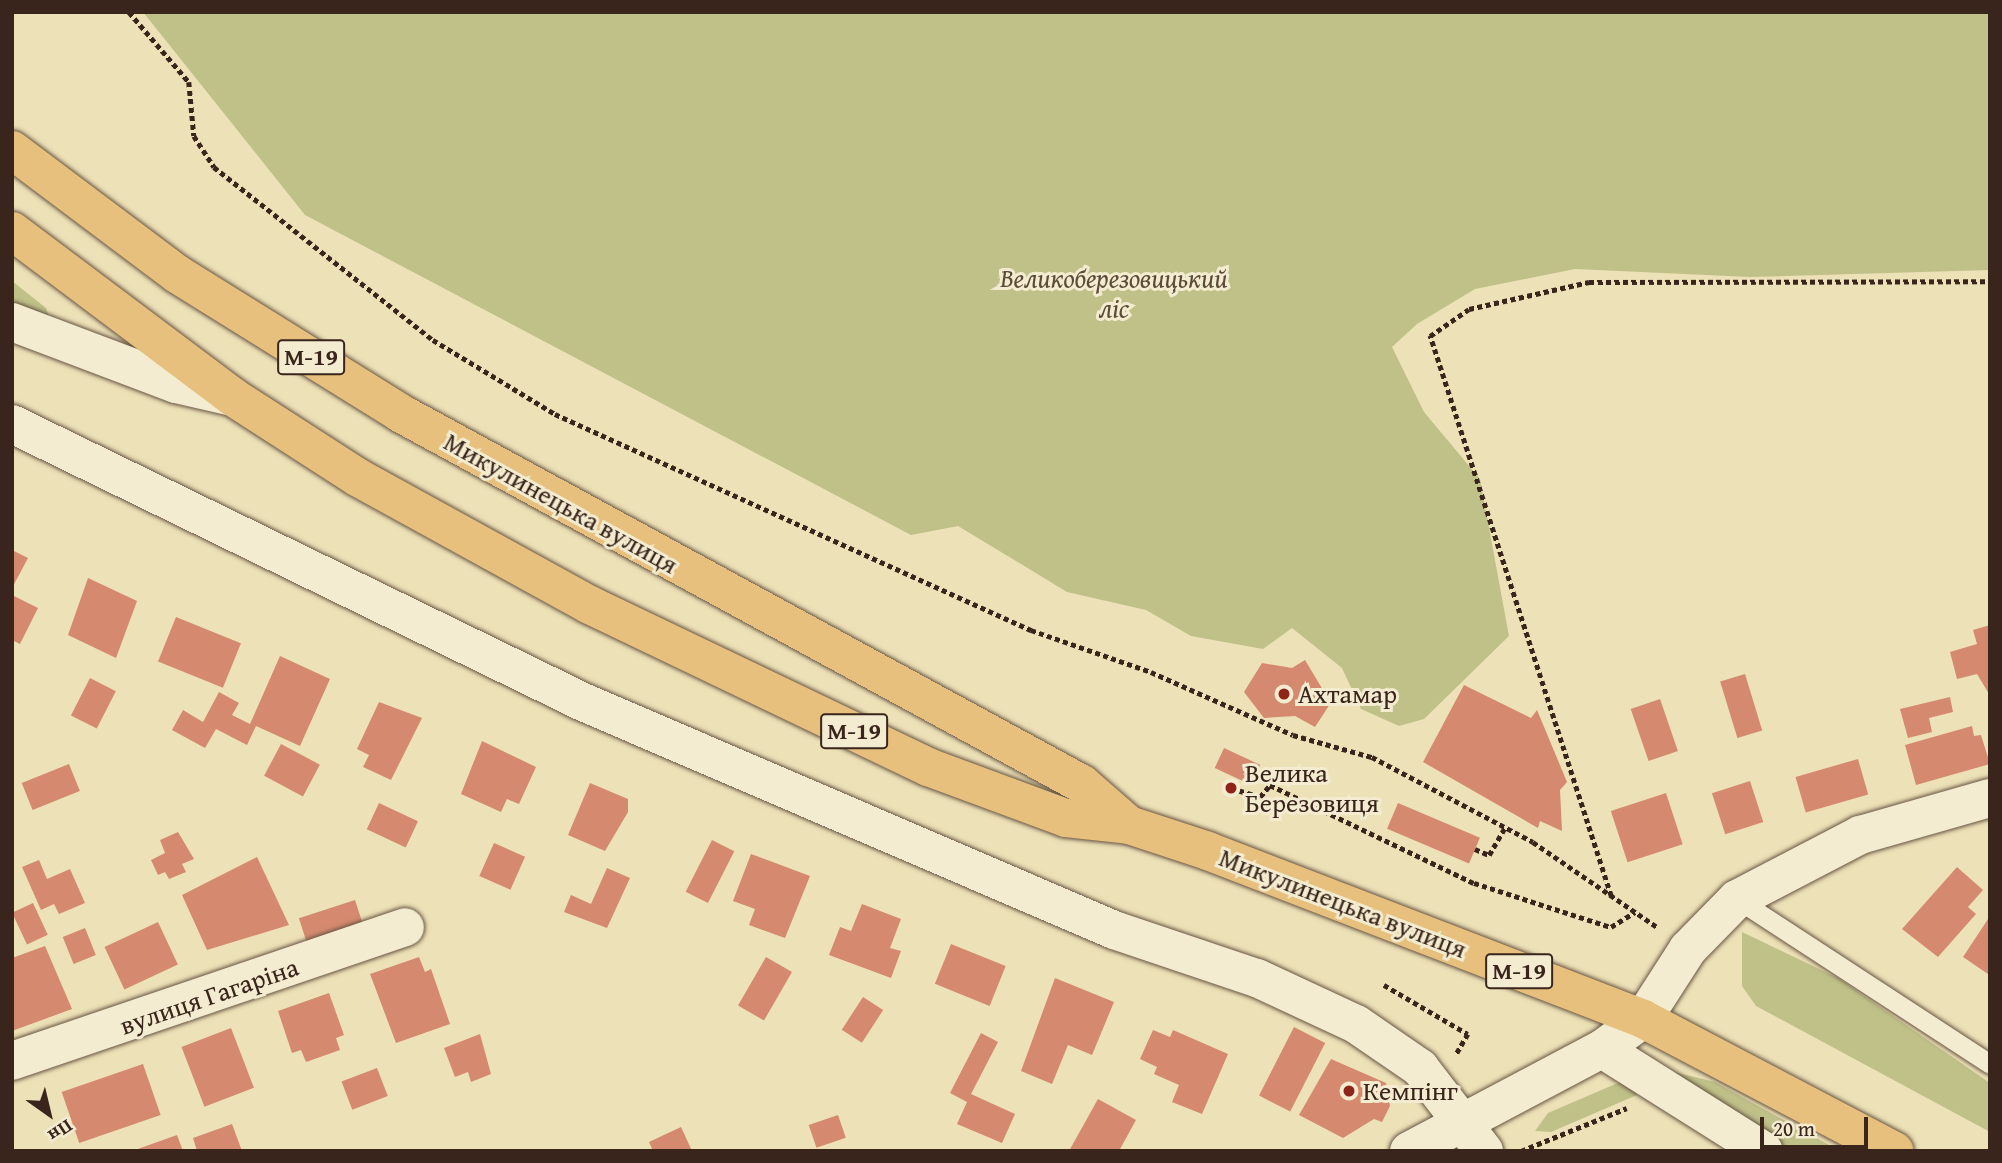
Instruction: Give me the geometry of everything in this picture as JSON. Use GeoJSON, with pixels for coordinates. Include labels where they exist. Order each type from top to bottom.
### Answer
{"type":"FeatureCollection","features":[{"type":"Feature","properties":{"kind":"highway","name":"Микулинецька вулиця"},"geometry":{"type":"LineString","coordinates":[[12,149],[177,274],[400,413],[1082,784],[1129,825]]}},
{"type":"Feature","properties":{"kind":"highway","name":"Микулинецька вулиця"},"geometry":{"type":"LineString","coordinates":[[12,231],[233,397],[357,477],[590,605],[928,767],[1066,818],[1129,825],[1643,1019],[1894,1151]]}},
{"type":"Feature","properties":{"kind":"street"},"geometry":{"type":"LineString","coordinates":[[12,322],[131,369],[233,397]]}},
{"type":"Feature","properties":{"kind":"street"},"geometry":{"type":"LineString","coordinates":[[12,424],[583,702],[1114,930],[1257,978],[1356,1024],[1420,1068],[1472,1137]]}},
{"type":"Feature","properties":{"kind":"street"},"geometry":{"type":"LineString","coordinates":[[1409,1151],[1472,1137],[1643,1019],[1688,949],[1737,899],[1860,835],[1990,798]]}},
{"type":"Feature","properties":{"kind":"street","name":"вулиця Гагаріна"},"geometry":{"type":"LineString","coordinates":[[12,1061],[405,927]]}},
{"type":"Feature","properties":{"kind":"street"},"geometry":{"type":"LineString","coordinates":[[1602,1049],[1764,1151]]}},
{"type":"Feature","properties":{"kind":"lane"},"geometry":{"type":"LineString","coordinates":[[1737,899],[1990,1064]]}},
{"type":"Feature","properties":{"kind":"path"},"geometry":{"type":"LineString","coordinates":[[129,12],[190,82],[194,136],[214,167],[433,340],[555,414],[1031,630],[1151,671],[1293,735],[1372,757],[1506,827],[1688,949]]}},
{"type":"Feature","properties":{"kind":"path"},"geometry":{"type":"LineString","coordinates":[[1611,896],[1430,336],[1469,309],[1589,282],[1990,281]]}},
{"type":"Feature","properties":{"kind":"path"},"geometry":{"type":"LineString","coordinates":[[1231,788],[1260,797],[1270,785],[1474,883],[1611,927],[1635,912]]}},
{"type":"Feature","properties":{"kind":"path"},"geometry":{"type":"LineString","coordinates":[[1475,849],[1489,855],[1506,827]]}},
{"type":"Feature","properties":{"kind":"path"},"geometry":{"type":"LineString","coordinates":[[1384,985],[1463,1030]]}},
{"type":"Feature","properties":{"kind":"path"},"geometry":{"type":"LineString","coordinates":[[1521,1151],[1639,1103],[1657,1084]]}},
{"type":"Feature","properties":{"kind":"green space","name":"Великоберезовицький ліс"},"geometry":{"type":"Polygon","coordinates":[[[143,12],[1990,12],[1990,270],[1750,277],[1575,269],[1475,289],[1417,324],[1392,347],[1424,412],[1480,479],[1509,636],[1424,719],[1399,726],[1361,709],[1342,668],[1292,628],[1263,649],[1191,636],[1146,610],[1067,592],[958,526],[911,535],[305,215],[143,12]]]}},
{"type":"Feature","properties":{"kind":"green space"},"geometry":{"type":"Polygon","coordinates":[[[12,281],[46,308],[50,320],[12,305],[12,281]]]}},
{"type":"Feature","properties":{"kind":"green space"},"geometry":{"type":"Polygon","coordinates":[[[1742,932],[1838,978],[1990,1083],[1990,1132],[1756,1006],[1742,986],[1742,932]]]}},
{"type":"Feature","properties":{"kind":"green space"},"geometry":{"type":"Polygon","coordinates":[[[1670,1071],[1715,1082],[1840,1151],[1780,1151],[1670,1071]]]}},
{"type":"Feature","properties":{"kind":"green space"},"geometry":{"type":"Polygon","coordinates":[[[1627,1079],[1641,1089],[1637,1095],[1551,1132],[1535,1131],[1548,1113],[1627,1079]]]}},
{"type":"Feature","properties":{"kind":"building"},"geometry":{"type":"Polygon","coordinates":[[[12,550],[28,558],[12,588],[12,550]]]}},
{"type":"Feature","properties":{"kind":"building"},"geometry":{"type":"Polygon","coordinates":[[[88,578],[137,601],[116,658],[68,635],[88,578]]]}},
{"type":"Feature","properties":{"kind":"building"},"geometry":{"type":"Polygon","coordinates":[[[12,595],[38,608],[20,644],[12,640],[12,595]]]}},
{"type":"Feature","properties":{"kind":"building"},"geometry":{"type":"Polygon","coordinates":[[[176,617],[241,643],[223,688],[158,662],[176,617]]]}},
{"type":"Feature","properties":{"kind":"building"},"geometry":{"type":"Polygon","coordinates":[[[1990,625],[1989,694],[1977,674],[1957,679],[1950,652],[1977,644],[1973,630],[1990,625]]]}},
{"type":"Feature","properties":{"kind":"building"},"geometry":{"type":"Polygon","coordinates":[[[280,656],[330,679],[300,746],[256,726],[247,745],[216,729],[205,748],[172,730],[183,710],[203,722],[219,692],[239,703],[232,715],[250,724],[280,656]]]}},
{"type":"Feature","properties":{"kind":"building","name":"Ахтамар"},"geometry":{"type":"Polygon","coordinates":[[[1305,660],[1323,690],[1320,696],[1330,704],[1315,727],[1295,716],[1264,718],[1244,692],[1262,663],[1292,668],[1305,660]]]}},
{"type":"Feature","properties":{"kind":"building"},"geometry":{"type":"Polygon","coordinates":[[[1745,674],[1762,730],[1737,738],[1720,682],[1745,674]]]}},
{"type":"Feature","properties":{"kind":"building"},"geometry":{"type":"Polygon","coordinates":[[[90,678],[116,691],[97,729],[71,715],[90,678]]]}},
{"type":"Feature","properties":{"kind":"building"},"geometry":{"type":"Polygon","coordinates":[[[1464,685],[1531,718],[1537,710],[1567,782],[1560,790],[1562,831],[1540,821],[1538,828],[1423,762],[1464,685]]]}},
{"type":"Feature","properties":{"kind":"building"},"geometry":{"type":"Polygon","coordinates":[[[1950,697],[1953,712],[1929,718],[1932,732],[1908,738],[1900,709],[1950,697]]]}},
{"type":"Feature","properties":{"kind":"building"},"geometry":{"type":"Polygon","coordinates":[[[1660,699],[1678,751],[1649,761],[1631,709],[1660,699]]]}},
{"type":"Feature","properties":{"kind":"building"},"geometry":{"type":"Polygon","coordinates":[[[379,702],[422,718],[391,780],[363,767],[369,755],[357,749],[379,702]]]}},
{"type":"Feature","properties":{"kind":"building"},"geometry":{"type":"Polygon","coordinates":[[[1972,726],[1974,736],[1981,735],[1990,764],[1916,785],[1905,745],[1972,726]]]}},
{"type":"Feature","properties":{"kind":"building"},"geometry":{"type":"Polygon","coordinates":[[[482,741],[536,767],[519,804],[507,799],[501,812],[461,794],[482,741]]]}},
{"type":"Feature","properties":{"kind":"building"},"geometry":{"type":"Polygon","coordinates":[[[281,744],[320,765],[303,796],[264,776],[281,744]]]}},
{"type":"Feature","properties":{"kind":"building"},"geometry":{"type":"Polygon","coordinates":[[[1224,748],[1260,765],[1251,785],[1215,768],[1224,748]]]}},
{"type":"Feature","properties":{"kind":"building"},"geometry":{"type":"Polygon","coordinates":[[[1858,759],[1868,795],[1806,812],[1796,777],[1858,759]]]}},
{"type":"Feature","properties":{"kind":"building"},"geometry":{"type":"Polygon","coordinates":[[[69,764],[80,791],[33,810],[22,783],[69,764]]]}},
{"type":"Feature","properties":{"kind":"building"},"geometry":{"type":"Polygon","coordinates":[[[1750,781],[1763,822],[1725,834],[1712,793],[1750,781]]]}},
{"type":"Feature","properties":{"kind":"building"},"geometry":{"type":"Polygon","coordinates":[[[590,783],[628,799],[628,812],[605,851],[568,835],[590,783]]]}},
{"type":"Feature","properties":{"kind":"building"},"geometry":{"type":"Polygon","coordinates":[[[1666,793],[1683,844],[1628,862],[1611,811],[1666,793]]]}},
{"type":"Feature","properties":{"kind":"building"},"geometry":{"type":"Polygon","coordinates":[[[379,803],[418,821],[406,847],[367,829],[379,803]]]}},
{"type":"Feature","properties":{"kind":"building"},"geometry":{"type":"Polygon","coordinates":[[[1398,803],[1480,838],[1469,864],[1387,829],[1398,803]]]}},
{"type":"Feature","properties":{"kind":"building"},"geometry":{"type":"Polygon","coordinates":[[[178,832],[194,859],[182,864],[186,872],[169,879],[165,872],[158,875],[151,860],[165,853],[160,840],[178,832]]]}},
{"type":"Feature","properties":{"kind":"building"},"geometry":{"type":"Polygon","coordinates":[[[712,840],[734,851],[708,903],[686,892],[712,840]]]}},
{"type":"Feature","properties":{"kind":"building"},"geometry":{"type":"Polygon","coordinates":[[[494,843],[525,857],[510,890],[479,876],[494,843]]]}},
{"type":"Feature","properties":{"kind":"building"},"geometry":{"type":"Polygon","coordinates":[[[751,854],[810,876],[785,938],[749,925],[755,909],[733,901],[751,854]]]}},
{"type":"Feature","properties":{"kind":"building"},"geometry":{"type":"Polygon","coordinates":[[[257,857],[289,925],[207,950],[182,895],[257,857]]]}},
{"type":"Feature","properties":{"kind":"building"},"geometry":{"type":"Polygon","coordinates":[[[39,860],[47,879],[70,869],[85,903],[59,914],[54,904],[41,910],[22,867],[39,860]]]}},
{"type":"Feature","properties":{"kind":"building"},"geometry":{"type":"Polygon","coordinates":[[[1957,867],[1983,890],[1968,907],[1976,914],[1938,957],[1902,929],[1957,867]]]}},
{"type":"Feature","properties":{"kind":"building"},"geometry":{"type":"Polygon","coordinates":[[[607,868],[630,878],[607,928],[564,912],[571,895],[591,904],[607,868]]]}},
{"type":"Feature","properties":{"kind":"building"},"geometry":{"type":"Polygon","coordinates":[[[355,900],[365,930],[309,949],[299,918],[355,900]]]}},
{"type":"Feature","properties":{"kind":"building"},"geometry":{"type":"Polygon","coordinates":[[[33,903],[48,935],[27,944],[12,913],[33,903]]]}},
{"type":"Feature","properties":{"kind":"building"},"geometry":{"type":"Polygon","coordinates":[[[862,904],[901,919],[890,948],[901,951],[891,978],[829,955],[840,927],[851,931],[862,904]]]}},
{"type":"Feature","properties":{"kind":"building"},"geometry":{"type":"Polygon","coordinates":[[[1990,916],[1990,972],[1988,974],[1963,957],[1990,916]]]}},
{"type":"Feature","properties":{"kind":"building"},"geometry":{"type":"Polygon","coordinates":[[[158,922],[178,965],[124,990],[105,947],[158,922]]]}},
{"type":"Feature","properties":{"kind":"building"},"geometry":{"type":"Polygon","coordinates":[[[85,928],[96,955],[74,964],[63,937],[85,928]]]}},
{"type":"Feature","properties":{"kind":"building"},"geometry":{"type":"Polygon","coordinates":[[[951,944],[1006,966],[990,1006],[935,984],[951,944]]]}},
{"type":"Feature","properties":{"kind":"building"},"geometry":{"type":"Polygon","coordinates":[[[45,946],[72,1009],[12,1031],[12,958],[45,946]]]}},
{"type":"Feature","properties":{"kind":"building"},"geometry":{"type":"Polygon","coordinates":[[[419,957],[425,972],[431,969],[450,1024],[396,1043],[370,974],[419,957]]]}},
{"type":"Feature","properties":{"kind":"building"},"geometry":{"type":"Polygon","coordinates":[[[766,957],[792,972],[764,1020],[738,1005],[766,957]]]}},
{"type":"Feature","properties":{"kind":"building"},"geometry":{"type":"Polygon","coordinates":[[[1055,978],[1114,1002],[1092,1055],[1068,1045],[1052,1084],[1021,1071],[1055,978]]]}},
{"type":"Feature","properties":{"kind":"building"},"geometry":{"type":"Polygon","coordinates":[[[329,993],[344,1035],[336,1038],[340,1050],[306,1062],[301,1050],[292,1053],[278,1011],[329,993]]]}},
{"type":"Feature","properties":{"kind":"building"},"geometry":{"type":"Polygon","coordinates":[[[863,997],[883,1010],[862,1043],[842,1030],[863,997]]]}},
{"type":"Feature","properties":{"kind":"building"},"geometry":{"type":"Polygon","coordinates":[[[1294,1027],[1325,1043],[1290,1111],[1259,1096],[1294,1027]]]}},
{"type":"Feature","properties":{"kind":"building"},"geometry":{"type":"Polygon","coordinates":[[[231,1028],[254,1088],[204,1107],[182,1047],[231,1028]]]}},
{"type":"Feature","properties":{"kind":"building"},"geometry":{"type":"Polygon","coordinates":[[[1153,1030],[1170,1037],[1173,1030],[1228,1054],[1202,1114],[1172,1102],[1179,1085],[1154,1074],[1157,1067],[1140,1059],[1153,1030]]]}},
{"type":"Feature","properties":{"kind":"building"},"geometry":{"type":"Polygon","coordinates":[[[981,1033],[998,1042],[971,1094],[1015,1114],[1002,1143],[957,1124],[967,1102],[950,1093],[981,1033]]]}},
{"type":"Feature","properties":{"kind":"building"},"geometry":{"type":"Polygon","coordinates":[[[480,1034],[491,1074],[471,1082],[468,1072],[455,1077],[444,1048],[480,1034]]]}},
{"type":"Feature","properties":{"kind":"building","name":"Кемпінг"},"geometry":{"type":"Polygon","coordinates":[[[1331,1059],[1386,1083],[1390,1106],[1382,1122],[1374,1119],[1343,1138],[1299,1115],[1331,1059]]]}},
{"type":"Feature","properties":{"kind":"building"},"geometry":{"type":"Polygon","coordinates":[[[143,1064],[161,1115],[79,1143],[62,1092],[143,1064]]]}},
{"type":"Feature","properties":{"kind":"building"},"geometry":{"type":"Polygon","coordinates":[[[377,1068],[388,1096],[352,1110],[342,1082],[377,1068]]]}},
{"type":"Feature","properties":{"kind":"building"},"geometry":{"type":"Polygon","coordinates":[[[1098,1099],[1136,1120],[1119,1151],[1069,1151],[1098,1099]]]}},
{"type":"Feature","properties":{"kind":"building"},"geometry":{"type":"Polygon","coordinates":[[[838,1115],[846,1138],[817,1148],[809,1125],[838,1115]]]}},
{"type":"Feature","properties":{"kind":"building"},"geometry":{"type":"Polygon","coordinates":[[[232,1124],[242,1151],[197,1151],[193,1138],[232,1124]]]}},
{"type":"Feature","properties":{"kind":"building"},"geometry":{"type":"Polygon","coordinates":[[[681,1127],[692,1151],[653,1151],[649,1142],[681,1127]]]}},
{"type":"Feature","properties":{"kind":"building"},"geometry":{"type":"Polygon","coordinates":[[[177,1135],[183,1151],[135,1151],[135,1150],[177,1135]]]}},
{"type":"Feature","properties":{"kind":"place","name":"Ахтамар"},"geometry":{"type":"Point","coordinates":[1284,694]}},
{"type":"Feature","properties":{"kind":"place","name":"Велика Березовиця"},"geometry":{"type":"Point","coordinates":[1231,788]}},
{"type":"Feature","properties":{"kind":"place","name":"Кемпінг"},"geometry":{"type":"Point","coordinates":[1349,1091]}}]}
